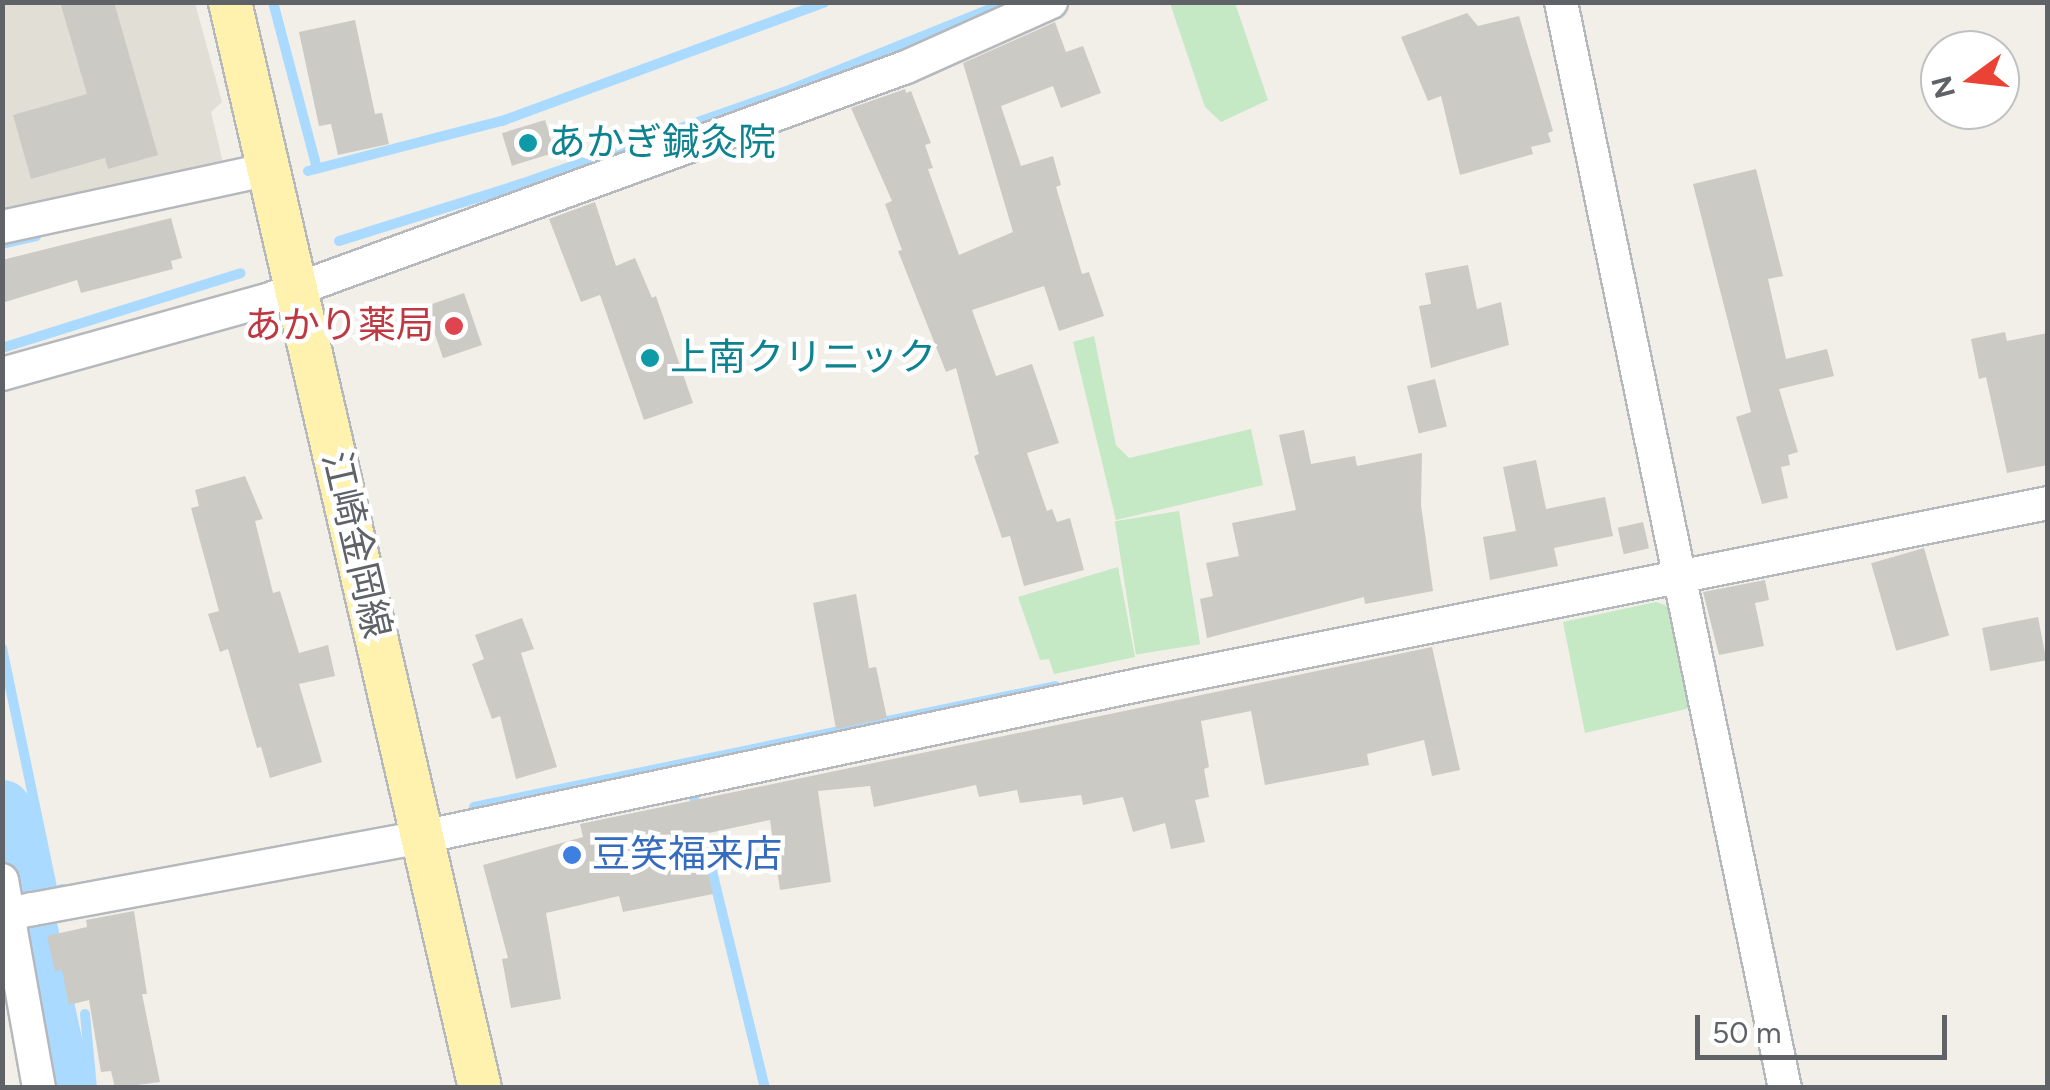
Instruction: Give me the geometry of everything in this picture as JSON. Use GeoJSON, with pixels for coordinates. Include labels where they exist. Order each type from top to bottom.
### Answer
{"type":"FeatureCollection","features":[{"type":"Feature","properties":{"kind":"main road","name":"江崎金岡線"},"geometry":{"type":"LineString","coordinates":[[230,2],[480,1088]]}},
{"type":"Feature","properties":{"kind":"street"},"geometry":{"type":"LineString","coordinates":[[2,374],[297,288],[906,67],[1052,2]]}},
{"type":"Feature","properties":{"kind":"street"},"geometry":{"type":"LineString","coordinates":[[1561,2],[1594,147],[1675,569],[1784,1088]]}},
{"type":"Feature","properties":{"kind":"street"},"geometry":{"type":"LineString","coordinates":[[2,227],[270,170]]}},
{"type":"Feature","properties":{"kind":"street"},"geometry":{"type":"LineString","coordinates":[[15,916],[422,838],[1675,569],[2048,504]]}},
{"type":"Feature","properties":{"kind":"street"},"geometry":{"type":"LineString","coordinates":[[2,880],[15,916],[38,1088]]}},
{"type":"Feature","properties":{"kind":"shaded area"},"geometry":{"type":"Polygon","coordinates":[[[2,3],[195,3],[222,102],[211,112],[225,171],[3,220],[2,3]]]}},
{"type":"Feature","properties":{"kind":"green space"},"geometry":{"type":"Polygon","coordinates":[[[1170,3],[1235,3],[1268,100],[1221,122],[1205,107],[1170,3]]]}},
{"type":"Feature","properties":{"kind":"green space"},"geometry":{"type":"Polygon","coordinates":[[[1094,336],[1116,445],[1129,458],[1251,429],[1263,485],[1116,520],[1073,342],[1094,336]]]}},
{"type":"Feature","properties":{"kind":"green space"},"geometry":{"type":"Polygon","coordinates":[[[1179,511],[1200,644],[1136,655],[1115,521],[1179,511]]]}},
{"type":"Feature","properties":{"kind":"green space"},"geometry":{"type":"Polygon","coordinates":[[[1118,567],[1135,657],[1054,674],[1049,659],[1040,660],[1018,597],[1118,567]]]}},
{"type":"Feature","properties":{"kind":"green space"},"geometry":{"type":"Polygon","coordinates":[[[1656,602],[1670,607],[1690,708],[1585,733],[1563,622],[1656,602]]]}},
{"type":"Feature","properties":{"kind":"building"},"geometry":{"type":"Polygon","coordinates":[[[60,2],[114,2],[158,155],[108,169],[105,158],[31,179],[13,115],[87,94],[60,2]]]}},
{"type":"Feature","properties":{"kind":"building"},"geometry":{"type":"Polygon","coordinates":[[[1467,13],[1478,26],[1519,16],[1553,131],[1548,133],[1551,142],[1531,147],[1533,154],[1460,175],[1441,96],[1428,101],[1401,37],[1467,13]]]}},
{"type":"Feature","properties":{"kind":"building"},"geometry":{"type":"Polygon","coordinates":[[[355,20],[375,114],[382,113],[389,144],[338,155],[331,124],[319,126],[299,32],[355,20]]]}},
{"type":"Feature","properties":{"kind":"building"},"geometry":{"type":"Polygon","coordinates":[[[1055,22],[1066,52],[1083,46],[1101,93],[1061,108],[1053,86],[1001,106],[1021,166],[1053,156],[1061,185],[1056,187],[1082,274],[1089,272],[1104,316],[1059,331],[1044,286],[972,310],[996,376],[1032,364],[1059,443],[1027,453],[1047,511],[1052,509],[1057,522],[1070,518],[1084,570],[1024,586],[1010,536],[1002,538],[974,456],[979,454],[956,368],[946,372],[898,251],[902,250],[885,204],[892,201],[851,108],[905,89],[906,93],[911,91],[931,143],[925,145],[933,168],[928,169],[959,255],[1013,232],[963,63],[1055,22]]]}},
{"type":"Feature","properties":{"kind":"building","name":"あかぎ鍼灸院"},"geometry":{"type":"Polygon","coordinates":[[[545,120],[555,153],[512,166],[502,133],[545,120]]]}},
{"type":"Feature","properties":{"kind":"building"},"geometry":{"type":"Polygon","coordinates":[[[1756,169],[1783,276],[1768,279],[1786,359],[1827,349],[1834,376],[1779,389],[1798,452],[1788,455],[1790,465],[1781,467],[1788,498],[1762,504],[1736,417],[1751,412],[1693,184],[1756,169]]]}},
{"type":"Feature","properties":{"kind":"building"},"geometry":{"type":"Polygon","coordinates":[[[595,202],[616,266],[635,258],[652,298],[656,296],[693,403],[644,420],[600,295],[581,302],[549,219],[595,202]]]}},
{"type":"Feature","properties":{"kind":"building"},"geometry":{"type":"Polygon","coordinates":[[[171,218],[182,258],[171,261],[173,269],[81,293],[77,280],[2,303],[2,260],[171,218]]]}},
{"type":"Feature","properties":{"kind":"building"},"geometry":{"type":"Polygon","coordinates":[[[1468,265],[1477,309],[1501,302],[1509,345],[1431,368],[1419,306],[1431,304],[1425,273],[1468,265]]]}},
{"type":"Feature","properties":{"kind":"building","name":"あかり薬局"},"geometry":{"type":"Polygon","coordinates":[[[464,293],[482,345],[443,358],[425,306],[464,293]]]}},
{"type":"Feature","properties":{"kind":"building"},"geometry":{"type":"Polygon","coordinates":[[[2005,332],[2007,341],[2048,333],[2048,465],[2007,473],[1986,377],[1979,379],[1971,339],[2005,332]]]}},
{"type":"Feature","properties":{"kind":"building"},"geometry":{"type":"Polygon","coordinates":[[[1435,379],[1447,427],[1419,434],[1407,386],[1435,379]]]}},
{"type":"Feature","properties":{"kind":"building"},"geometry":{"type":"Polygon","coordinates":[[[1304,430],[1311,464],[1355,456],[1357,466],[1422,453],[1421,505],[1433,591],[1365,604],[1364,597],[1207,638],[1200,599],[1213,596],[1206,563],[1239,556],[1232,523],[1296,510],[1279,435],[1304,430]]]}},
{"type":"Feature","properties":{"kind":"building"},"geometry":{"type":"Polygon","coordinates":[[[1536,460],[1546,509],[1605,497],[1613,536],[1554,548],[1558,566],[1490,580],[1483,537],[1516,531],[1503,467],[1536,460]]]}},
{"type":"Feature","properties":{"kind":"building"},"geometry":{"type":"Polygon","coordinates":[[[245,476],[263,519],[255,521],[273,593],[280,591],[299,653],[328,645],[335,676],[299,684],[322,762],[270,778],[261,747],[257,748],[228,649],[220,652],[208,614],[219,611],[191,508],[199,506],[195,490],[245,476]]]}},
{"type":"Feature","properties":{"kind":"building"},"geometry":{"type":"Polygon","coordinates":[[[1643,522],[1649,548],[1624,554],[1618,528],[1643,522]]]}},
{"type":"Feature","properties":{"kind":"building"},"geometry":{"type":"Polygon","coordinates":[[[1924,548],[1949,635],[1896,651],[1871,563],[1924,548]]]}},
{"type":"Feature","properties":{"kind":"building"},"geometry":{"type":"Polygon","coordinates":[[[1765,580],[1769,600],[1755,603],[1764,646],[1719,655],[1703,592],[1765,580]]]}},
{"type":"Feature","properties":{"kind":"building"},"geometry":{"type":"Polygon","coordinates":[[[856,594],[869,668],[876,667],[887,718],[836,729],[813,603],[856,594]]]}},
{"type":"Feature","properties":{"kind":"building"},"geometry":{"type":"Polygon","coordinates":[[[2038,617],[2046,660],[1990,671],[1982,628],[2038,617]]]}},
{"type":"Feature","properties":{"kind":"building"},"geometry":{"type":"Polygon","coordinates":[[[522,618],[534,649],[521,653],[557,767],[516,779],[500,716],[492,719],[472,664],[484,659],[475,635],[522,618]]]}},
{"type":"Feature","properties":{"kind":"building"},"geometry":{"type":"Polygon","coordinates":[[[1432,647],[1460,770],[1432,776],[1424,740],[1367,754],[1369,765],[1265,785],[1251,711],[1201,721],[1209,767],[1204,769],[1209,797],[1195,800],[1205,842],[1171,849],[1165,823],[1133,832],[1123,797],[1083,805],[1081,795],[1020,803],[1017,790],[979,797],[976,785],[874,807],[870,786],[818,791],[831,882],[780,890],[770,820],[699,835],[713,894],[623,912],[619,896],[546,913],[561,999],[511,1008],[502,959],[508,958],[483,865],[583,837],[580,824],[1432,647]]]}},
{"type":"Feature","properties":{"kind":"building"},"geometry":{"type":"Polygon","coordinates":[[[134,911],[147,994],[142,994],[160,1082],[115,1088],[111,1071],[101,1072],[89,1000],[69,1005],[62,970],[55,971],[47,936],[87,927],[86,920],[134,911]]]}},
{"type":"Feature","properties":{"kind":"waterway"},"geometry":{"type":"LineString","coordinates":[[273,2],[317,168]]}},
{"type":"Feature","properties":{"kind":"waterway"},"geometry":{"type":"LineString","coordinates":[[308,171],[502,121],[825,2]]}},
{"type":"Feature","properties":{"kind":"waterway"},"geometry":{"type":"LineString","coordinates":[[339,241],[521,184],[792,89],[1007,2]]}},
{"type":"Feature","properties":{"kind":"waterway"},"geometry":{"type":"LineString","coordinates":[[2,244],[36,236]]}},
{"type":"Feature","properties":{"kind":"waterway"},"geometry":{"type":"LineString","coordinates":[[2,348],[241,273]]}},
{"type":"Feature","properties":{"kind":"waterway"},"geometry":{"type":"LineString","coordinates":[[2,648],[53,892],[63,889]]}},
{"type":"Feature","properties":{"kind":"waterway"},"geometry":{"type":"LineString","coordinates":[[474,807],[1056,686]]}},
{"type":"Feature","properties":{"kind":"waterway"},"geometry":{"type":"LineString","coordinates":[[692,789],[765,1088]]}},
{"type":"Feature","properties":{"kind":"waterway"},"geometry":{"type":"LineString","coordinates":[[2,810],[62,1088]]}},
{"type":"Feature","properties":{"kind":"waterway"},"geometry":{"type":"LineString","coordinates":[[18,886],[50,879]]}},
{"type":"Feature","properties":{"kind":"waterway"},"geometry":{"type":"LineString","coordinates":[[85,1014],[92,1088]]}},
{"type":"Feature","properties":{"kind":"place","name":"あかぎ鍼灸院"},"geometry":{"type":"Point","coordinates":[528,143]}},
{"type":"Feature","properties":{"kind":"place","name":"あかり薬局"},"geometry":{"type":"Point","coordinates":[454,326]}},
{"type":"Feature","properties":{"kind":"place","name":"上南クリニック"},"geometry":{"type":"Point","coordinates":[650,358]}},
{"type":"Feature","properties":{"kind":"place","name":"豆笑福来店"},"geometry":{"type":"Point","coordinates":[572,855]}}]}
